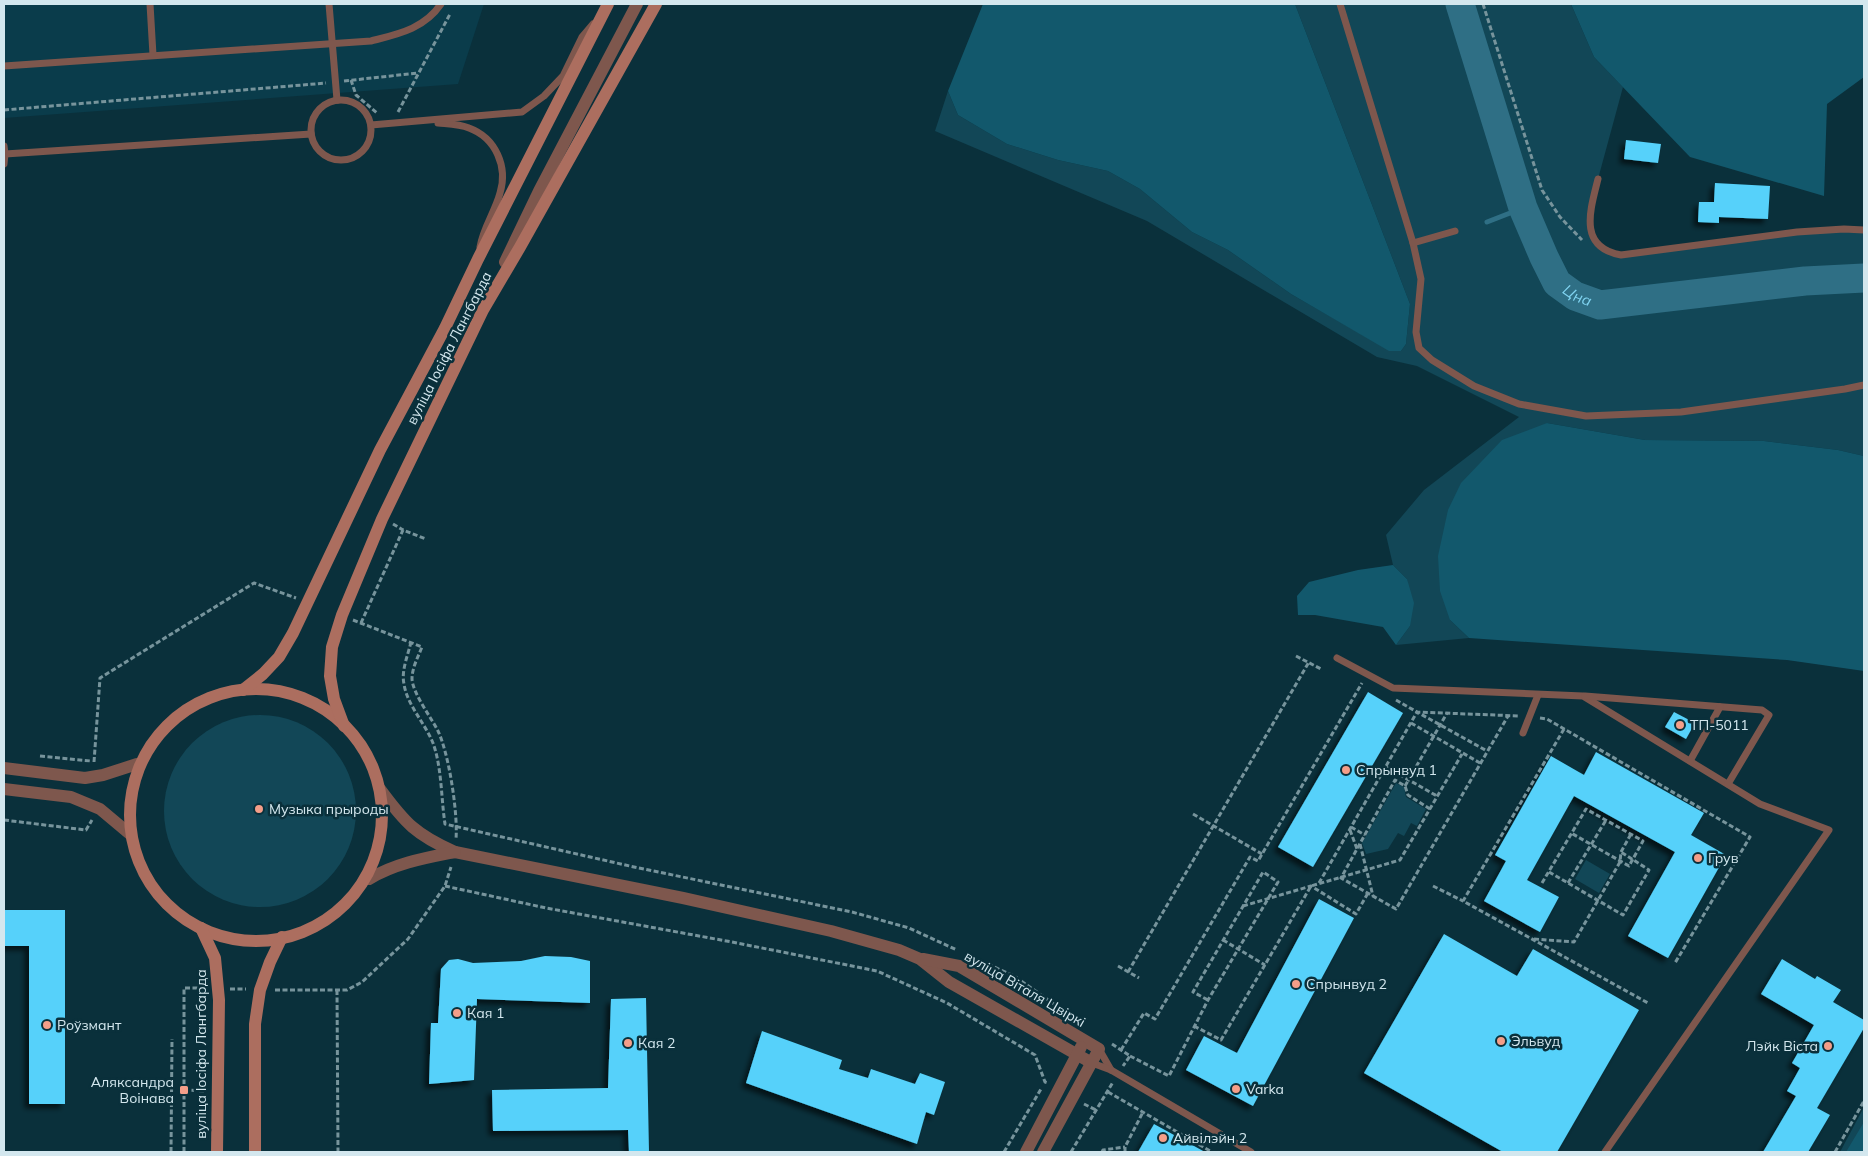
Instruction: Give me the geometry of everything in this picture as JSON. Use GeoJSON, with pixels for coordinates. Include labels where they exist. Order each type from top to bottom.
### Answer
{"type":"FeatureCollection","features":[{"type":"Feature","properties":{"kind":"main road","name":"вуліца Іосіфа Лангбарда"},"geometry":{"type":"LineString","coordinates":[[344,726],[334,699],[330,676],[332,647],[342,615],[382,519],[483,310],[656,4]]}},
{"type":"Feature","properties":{"kind":"main road","name":"вуліца Іосіфа Лангбарда"},"geometry":{"type":"LineString","coordinates":[[243,690],[263,674],[279,657],[293,633],[380,450],[445,328],[606,7]]}},
{"type":"Feature","properties":{"kind":"main road"},"geometry":{"type":"LineString","coordinates":[[243,690],[261,690],[297,697],[314,704],[344,726],[367,755],[375,772],[383,807],[384,826],[379,853],[369,879],[358,895],[334,918],[310,930],[282,937],[241,939],[219,936],[201,928],[173,907],[153,885],[138,862],[131,835],[129,787],[137,764],[149,744],[175,717],[207,699],[243,690]]}},
{"type":"Feature","properties":{"kind":"main road","name":"вуліца Іосіфа Лангбарда"},"geometry":{"type":"LineString","coordinates":[[201,928],[215,958],[219,1000],[217,1152]]}},
{"type":"Feature","properties":{"kind":"main road"},"geometry":{"type":"LineString","coordinates":[[255,1152],[255,1024],[260,990],[282,937]]}},
{"type":"Feature","properties":{"kind":"street"},"geometry":{"type":"LineString","coordinates":[[483,310],[539,191],[637,4]]}},
{"type":"Feature","properties":{"kind":"street"},"geometry":{"type":"LineString","coordinates":[[4,768],[72,778],[85,778],[103,775],[137,764]]}},
{"type":"Feature","properties":{"kind":"street"},"geometry":{"type":"LineString","coordinates":[[380,789],[412,828],[432,842],[455,852],[683,898],[899,950],[920,959],[949,982],[1092,1063]]}},
{"type":"Feature","properties":{"kind":"street"},"geometry":{"type":"LineString","coordinates":[[4,790],[71,797],[100,809],[131,835]]}},
{"type":"Feature","properties":{"kind":"street"},"geometry":{"type":"LineString","coordinates":[[369,879],[384,870],[403,863],[455,852]]}},
{"type":"Feature","properties":{"kind":"street","name":"вуліца Віталя Цвіркі"},"geometry":{"type":"LineString","coordinates":[[920,959],[959,966],[1100,1049]]}},
{"type":"Feature","properties":{"kind":"street","name":"вуліца Віталя Цвіркі"},"geometry":{"type":"LineString","coordinates":[[1026,1152],[1085,1040]]}},
{"type":"Feature","properties":{"kind":"street"},"geometry":{"type":"LineString","coordinates":[[1043,1152],[1100,1049]]}},
{"type":"Feature","properties":{"kind":"lane"},"geometry":{"type":"LineString","coordinates":[[150,4],[153,55]]}},
{"type":"Feature","properties":{"kind":"lane"},"geometry":{"type":"LineString","coordinates":[[329,4],[337,100]]}},
{"type":"Feature","properties":{"kind":"lane"},"geometry":{"type":"LineString","coordinates":[[4,66],[372,41],[408,32],[434,14],[441,4]]}},
{"type":"Feature","properties":{"kind":"lane"},"geometry":{"type":"LineString","coordinates":[[1340,4],[1413,243],[1421,279],[1416,332],[1419,348],[1432,360],[1474,386],[1518,404],[1586,416],[1681,412],[1864,385]]}},
{"type":"Feature","properties":{"kind":"lane"},"geometry":{"type":"LineString","coordinates":[[371,125],[522,112],[544,96],[563,76],[582,37],[606,7]]}},
{"type":"Feature","properties":{"kind":"lane"},"geometry":{"type":"LineString","coordinates":[[337,100],[356,104],[364,111],[371,125],[369,139],[365,148],[357,155],[348,159],[338,160],[325,154],[314,144],[312,125],[315,116],[320,108],[337,100]]}},
{"type":"Feature","properties":{"kind":"lane"},"geometry":{"type":"LineString","coordinates":[[423,121],[468,127],[480,133],[496,149],[503,167],[500,193],[482,236],[478,259]]}},
{"type":"Feature","properties":{"kind":"lane"},"geometry":{"type":"LineString","coordinates":[[4,164],[4,150],[312,134]]}},
{"type":"Feature","properties":{"kind":"lane"},"geometry":{"type":"LineString","coordinates":[[1598,179],[1590,211],[1589,228],[1593,238],[1600,246],[1609,253],[1622,256],[1798,232],[1844,229],[1864,230]]}},
{"type":"Feature","properties":{"kind":"lane"},"geometry":{"type":"LineString","coordinates":[[1413,243],[1455,230]]}},
{"type":"Feature","properties":{"kind":"lane"},"geometry":{"type":"LineString","coordinates":[[1337,658],[1393,688],[1582,696],[1762,710],[1769,715],[1728,784]]}},
{"type":"Feature","properties":{"kind":"lane"},"geometry":{"type":"LineString","coordinates":[[1523,733],[1538,695]]}},
{"type":"Feature","properties":{"kind":"lane"},"geometry":{"type":"LineString","coordinates":[[1582,696],[1760,804],[1829,830],[1605,1152]]}},
{"type":"Feature","properties":{"kind":"lane"},"geometry":{"type":"LineString","coordinates":[[1690,761],[1720,707]]}},
{"type":"Feature","properties":{"kind":"lane"},"geometry":{"type":"LineString","coordinates":[[1100,1049],[1111,1070]]}},
{"type":"Feature","properties":{"kind":"lane"},"geometry":{"type":"LineString","coordinates":[[1092,1063],[1111,1070],[1251,1152]]}},
{"type":"Feature","properties":{"kind":"path"},"geometry":{"type":"LineString","coordinates":[[1483,4],[1542,190],[1560,218],[1585,242]]}},
{"type":"Feature","properties":{"kind":"path"},"geometry":{"type":"LineString","coordinates":[[398,113],[451,11]]}},
{"type":"Feature","properties":{"kind":"path"},"geometry":{"type":"LineString","coordinates":[[4,110],[336,82],[418,73]]}},
{"type":"Feature","properties":{"kind":"path"},"geometry":{"type":"LineString","coordinates":[[351,80],[356,95],[377,113],[384,113]]}},
{"type":"Feature","properties":{"kind":"path"},"geometry":{"type":"LineString","coordinates":[[391,113],[408,112]]}},
{"type":"Feature","properties":{"kind":"path"},"geometry":{"type":"LineString","coordinates":[[361,623],[403,530],[426,539]]}},
{"type":"Feature","properties":{"kind":"path"},"geometry":{"type":"LineString","coordinates":[[411,642],[405,664],[403,683],[408,698],[422,720],[433,744],[440,776],[444,824],[852,912],[909,928]]}},
{"type":"Feature","properties":{"kind":"path"},"geometry":{"type":"LineString","coordinates":[[1296,656],[1321,669]]}},
{"type":"Feature","properties":{"kind":"path"},"geometry":{"type":"LineString","coordinates":[[1128,972],[1309,662]]}},
{"type":"Feature","properties":{"kind":"path"},"geometry":{"type":"LineString","coordinates":[[1121,1050],[1144,1013],[1156,1019],[1250,857],[1258,861],[1362,682],[1370,687]]}},
{"type":"Feature","properties":{"kind":"path"},"geometry":{"type":"LineString","coordinates":[[1394,699],[1487,751]]}},
{"type":"Feature","properties":{"kind":"path"},"geometry":{"type":"LineString","coordinates":[[1418,712],[1547,719],[1750,837],[1675,964]]}},
{"type":"Feature","properties":{"kind":"path"},"geometry":{"type":"LineString","coordinates":[[1319,884],[1418,712]]}},
{"type":"Feature","properties":{"kind":"path"},"geometry":{"type":"LineString","coordinates":[[1430,809],[1408,795],[1406,786],[1447,713]]}},
{"type":"Feature","properties":{"kind":"path"},"geometry":{"type":"LineString","coordinates":[[1341,878],[1396,909],[1508,716]]}},
{"type":"Feature","properties":{"kind":"path"},"geometry":{"type":"LineString","coordinates":[[1411,723],[1480,763]]}},
{"type":"Feature","properties":{"kind":"path"},"geometry":{"type":"LineString","coordinates":[[1463,901],[1564,729]]}},
{"type":"Feature","properties":{"kind":"path"},"geometry":{"type":"LineString","coordinates":[[1243,906],[1400,860],[1462,754]]}},
{"type":"Feature","properties":{"kind":"path"},"geometry":{"type":"LineString","coordinates":[[1386,767],[1438,796]]}},
{"type":"Feature","properties":{"kind":"path"},"geometry":{"type":"LineString","coordinates":[[1341,878],[1395,780],[1406,786]]}},
{"type":"Feature","properties":{"kind":"path"},"geometry":{"type":"LineString","coordinates":[[1542,883],[1571,833],[1586,809],[1643,841],[1629,866],[1571,833]]}},
{"type":"Feature","properties":{"kind":"path"},"geometry":{"type":"LineString","coordinates":[[1193,814],[1262,854]]}},
{"type":"Feature","properties":{"kind":"path"},"geometry":{"type":"LineString","coordinates":[[1568,883],[1606,820]]}},
{"type":"Feature","properties":{"kind":"path"},"geometry":{"type":"LineString","coordinates":[[362,982],[408,939],[445,886],[455,852],[457,826]]}},
{"type":"Feature","properties":{"kind":"path"},"geometry":{"type":"LineString","coordinates":[[1351,828],[1365,835]]}},
{"type":"Feature","properties":{"kind":"path"},"geometry":{"type":"LineString","coordinates":[[1351,828],[1357,849]]}},
{"type":"Feature","properties":{"kind":"path"},"geometry":{"type":"LineString","coordinates":[[1531,939],[1574,942],[1620,862],[1621,852],[1631,834]]}},
{"type":"Feature","properties":{"kind":"path"},"geometry":{"type":"LineString","coordinates":[[1360,844],[1374,896]]}},
{"type":"Feature","properties":{"kind":"path"},"geometry":{"type":"LineString","coordinates":[[1549,872],[1623,915],[1650,870],[1621,852]]}},
{"type":"Feature","properties":{"kind":"path"},"geometry":{"type":"LineString","coordinates":[[1130,1056],[1169,1076],[1208,1000],[1278,882],[1263,872],[1193,992],[1208,1000]]}},
{"type":"Feature","properties":{"kind":"path"},"geometry":{"type":"LineString","coordinates":[[445,886],[546,908],[877,970],[947,1003],[1035,1055],[1039,1064],[1045,1082],[1004,1152]]}},
{"type":"Feature","properties":{"kind":"path"},"geometry":{"type":"LineString","coordinates":[[1311,886],[1356,914],[1368,893]]}},
{"type":"Feature","properties":{"kind":"path"},"geometry":{"type":"LineString","coordinates":[[1194,1026],[1221,1040],[1311,886]]}},
{"type":"Feature","properties":{"kind":"path"},"geometry":{"type":"LineString","coordinates":[[1434,886],[1648,1003]]}},
{"type":"Feature","properties":{"kind":"path"},"geometry":{"type":"LineString","coordinates":[[1223,940],[1264,965]]}},
{"type":"Feature","properties":{"kind":"path"},"geometry":{"type":"LineString","coordinates":[[1118,966],[1139,978]]}},
{"type":"Feature","properties":{"kind":"path"},"geometry":{"type":"LineString","coordinates":[[184,988],[184,1152]]}},
{"type":"Feature","properties":{"kind":"path"},"geometry":{"type":"LineString","coordinates":[[337,990],[338,1152]]}},
{"type":"Feature","properties":{"kind":"path"},"geometry":{"type":"LineString","coordinates":[[171,1152],[172,1039]]}},
{"type":"Feature","properties":{"kind":"path"},"geometry":{"type":"LineString","coordinates":[[184,1090],[218,1091]]}},
{"type":"Feature","properties":{"kind":"path"},"geometry":{"type":"LineString","coordinates":[[1108,1092],[1212,1152]]}},
{"type":"Feature","properties":{"kind":"path"},"geometry":{"type":"LineString","coordinates":[[1835,1152],[1864,1101]]}},
{"type":"Feature","properties":{"kind":"path"},"geometry":{"type":"LineString","coordinates":[[1126,1152],[1125,1147],[1143,1112]]}},
{"type":"Feature","properties":{"kind":"path"},"geometry":{"type":"LineString","coordinates":[[1102,1152],[1104,1150],[1125,1147]]}},
{"type":"Feature","properties":{"kind":"shaded area"},"geometry":{"type":"Polygon","coordinates":[[[4,4],[484,4],[458,84],[4,118],[4,4]]]}},
{"type":"Feature","properties":{"kind":"shaded area"},"geometry":{"type":"Polygon","coordinates":[[[983,4],[1295,4],[1410,304],[1406,344],[1401,351],[1389,351],[1291,294],[1228,250],[1192,232],[1140,189],[1108,171],[1058,160],[1007,144],[958,115],[948,91],[983,4]]]}},
{"type":"Feature","properties":{"kind":"shaded area"},"geometry":{"type":"Polygon","coordinates":[[[1295,4],[1571,4],[1594,57],[1623,87],[1598,179],[1589,228],[1609,253],[1797,232],[1864,230],[1864,456],[1838,450],[1764,441],[1645,440],[1547,423],[1450,620],[1469,638],[1396,645],[1410,626],[1407,579],[1393,565],[1386,535],[1424,490],[1519,417],[1417,366],[1377,357],[1147,221],[935,131],[948,91],[958,115],[1007,144],[1058,160],[1108,171],[1140,189],[1192,232],[1228,250],[1291,294],[1389,350],[1401,351],[1406,344],[1410,304],[1295,4]]]}},
{"type":"Feature","properties":{"kind":"shaded area"},"geometry":{"type":"Polygon","coordinates":[[[1571,4],[1864,4],[1864,77],[1827,104],[1824,196],[1690,157],[1594,57],[1571,4]]]}},
{"type":"Feature","properties":{"kind":"shaded area"},"geometry":{"type":"Polygon","coordinates":[[[1547,423],[1645,440],[1764,441],[1838,450],[1864,456],[1864,671],[1787,660],[1469,638],[1450,620],[1440,591],[1438,556],[1448,510],[1461,483],[1502,440],[1547,423]]]}},
{"type":"Feature","properties":{"kind":"shaded area"},"geometry":{"type":"Polygon","coordinates":[[[1393,565],[1407,579],[1414,603],[1410,626],[1396,645],[1383,627],[1315,615],[1298,615],[1297,596],[1309,582],[1358,570],[1393,565]]]}},
{"type":"Feature","properties":{"kind":"shaded area"},"geometry":{"type":"Polygon","coordinates":[[[269,715],[279,716],[305,726],[321,736],[335,750],[349,774],[355,792],[355,830],[349,848],[335,872],[321,886],[297,900],[279,906],[251,907],[241,906],[215,896],[199,886],[185,872],[171,848],[165,830],[164,802],[165,792],[175,766],[185,750],[199,736],[223,722],[241,716],[269,715]]]}},
{"type":"Feature","properties":{"kind":"shaded area"},"geometry":{"type":"Polygon","coordinates":[[[1396,783],[1404,787],[1406,797],[1426,809],[1417,826],[1411,823],[1404,836],[1398,833],[1388,849],[1366,854],[1362,843],[1396,783]]]}},
{"type":"Feature","properties":{"kind":"shaded area"},"geometry":{"type":"Polygon","coordinates":[[[1586,860],[1610,874],[1599,893],[1575,879],[1586,860]]]}},
{"type":"Feature","properties":{"kind":"shaded area"},"geometry":{"type":"Polygon","coordinates":[[[1864,1107],[1864,1152],[1840,1152],[1864,1107]]]}},
{"type":"Feature","properties":{"kind":"shaded area"},"geometry":{"type":"Polygon","coordinates":[[[1864,1122],[1864,1152],[1846,1152],[1864,1122]]]}},
{"type":"Feature","properties":{"kind":"building"},"geometry":{"type":"Polygon","coordinates":[[[1626,140],[1661,144],[1658,163],[1624,159],[1626,140]]]}},
{"type":"Feature","properties":{"kind":"building"},"geometry":{"type":"Polygon","coordinates":[[[1715,183],[1770,186],[1768,219],[1719,217],[1719,223],[1698,222],[1699,202],[1714,202],[1715,183]]]}},
{"type":"Feature","properties":{"kind":"building","name":"Спрынвуд 1"},"geometry":{"type":"Polygon","coordinates":[[[1368,692],[1403,713],[1313,867],[1278,847],[1368,692]]]}},
{"type":"Feature","properties":{"kind":"building","name":"ТП-5011"},"geometry":{"type":"Polygon","coordinates":[[[1674,712],[1695,723],[1686,739],[1665,727],[1674,712]]]}},
{"type":"Feature","properties":{"kind":"building","name":"Грув"},"geometry":{"type":"Polygon","coordinates":[[[1596,752],[1704,813],[1691,835],[1726,855],[1668,958],[1628,936],[1675,852],[1574,796],[1527,880],[1559,897],[1540,932],[1484,901],[1506,861],[1495,855],[1551,756],[1584,775],[1596,752]]]}},
{"type":"Feature","properties":{"kind":"building","name":"Спрынвуд 2"},"geometry":{"type":"Polygon","coordinates":[[[1319,899],[1354,918],[1253,1106],[1186,1070],[1204,1036],[1237,1053],[1319,899]]]}},
{"type":"Feature","properties":{"kind":"building","name":"Роўзмант"},"geometry":{"type":"Polygon","coordinates":[[[4,910],[65,910],[65,1104],[29,1104],[29,946],[4,946],[4,910]]]}},
{"type":"Feature","properties":{"kind":"building","name":"Эльвуд"},"geometry":{"type":"Polygon","coordinates":[[[1444,934],[1517,976],[1533,949],[1639,1010],[1557,1152],[1503,1152],[1364,1073],[1444,934]]]}},
{"type":"Feature","properties":{"kind":"building","name":"Кая 1"},"geometry":{"type":"Polygon","coordinates":[[[545,956],[571,957],[590,961],[590,1003],[477,999],[474,1080],[429,1084],[431,1023],[438,1023],[441,969],[449,960],[458,959],[473,963],[521,961],[545,956]]]}},
{"type":"Feature","properties":{"kind":"building","name":"Лэйк Вiста"},"geometry":{"type":"Polygon","coordinates":[[[1782,959],[1815,979],[1817,976],[1841,990],[1833,1002],[1864,1020],[1864,1028],[1817,1108],[1830,1115],[1808,1152],[1763,1152],[1796,1096],[1787,1091],[1800,1068],[1792,1063],[1814,1025],[1761,994],[1782,959]]]}},
{"type":"Feature","properties":{"kind":"building","name":"Кая 2"},"geometry":{"type":"Polygon","coordinates":[[[646,998],[649,1152],[629,1152],[628,1130],[493,1131],[492,1090],[608,1088],[611,999],[646,998]]]}},
{"type":"Feature","properties":{"kind":"building"},"geometry":{"type":"Polygon","coordinates":[[[762,1031],[842,1060],[839,1069],[868,1078],[871,1069],[915,1084],[920,1073],[945,1082],[934,1115],[926,1112],[917,1144],[746,1083],[762,1031]]]}},
{"type":"Feature","properties":{"kind":"building","name":"Айвілэйн 2"},"geometry":{"type":"Polygon","coordinates":[[[1154,1124],[1205,1152],[1138,1152],[1154,1124]]]}},
{"type":"Feature","properties":{"kind":"waterway","name":"Цна"},"geometry":{"type":"LineString","coordinates":[[1460,4],[1523,208],[1557,283],[1575,296],[1600,305],[1805,281],[1864,278]]}},
{"type":"Feature","properties":{"kind":"waterway"},"geometry":{"type":"LineString","coordinates":[[1487,222],[1523,208]]}},
{"type":"Feature","properties":{"kind":"place","name":"ТП-5011"},"geometry":{"type":"Point","coordinates":[1680,725]}},
{"type":"Feature","properties":{"kind":"place","name":"Спрынвуд 1"},"geometry":{"type":"Point","coordinates":[1346,770]}},
{"type":"Feature","properties":{"kind":"place","name":"Музыка прыроды"},"geometry":{"type":"Point","coordinates":[259,809]}},
{"type":"Feature","properties":{"kind":"place","name":"Грув"},"geometry":{"type":"Point","coordinates":[1698,858]}},
{"type":"Feature","properties":{"kind":"place","name":"Спрынвуд 2"},"geometry":{"type":"Point","coordinates":[1296,984]}},
{"type":"Feature","properties":{"kind":"place","name":"Кая 1"},"geometry":{"type":"Point","coordinates":[457,1013]}},
{"type":"Feature","properties":{"kind":"place","name":"Роўзмант"},"geometry":{"type":"Point","coordinates":[47,1025]}},
{"type":"Feature","properties":{"kind":"place","name":"Эльвуд"},"geometry":{"type":"Point","coordinates":[1501,1041]}},
{"type":"Feature","properties":{"kind":"place","name":"Кая 2"},"geometry":{"type":"Point","coordinates":[628,1043]}},
{"type":"Feature","properties":{"kind":"place","name":"Лэйк Вiста"},"geometry":{"type":"Point","coordinates":[1828,1046]}},
{"type":"Feature","properties":{"kind":"place","name":"Varka"},"geometry":{"type":"Point","coordinates":[1236,1089]}},
{"type":"Feature","properties":{"kind":"place","name":"Аляксандра Воінава"},"geometry":{"type":"Point","coordinates":[184,1090]}},
{"type":"Feature","properties":{"kind":"place","name":"Айвілэйн 2"},"geometry":{"type":"Point","coordinates":[1163,1138]}}]}
